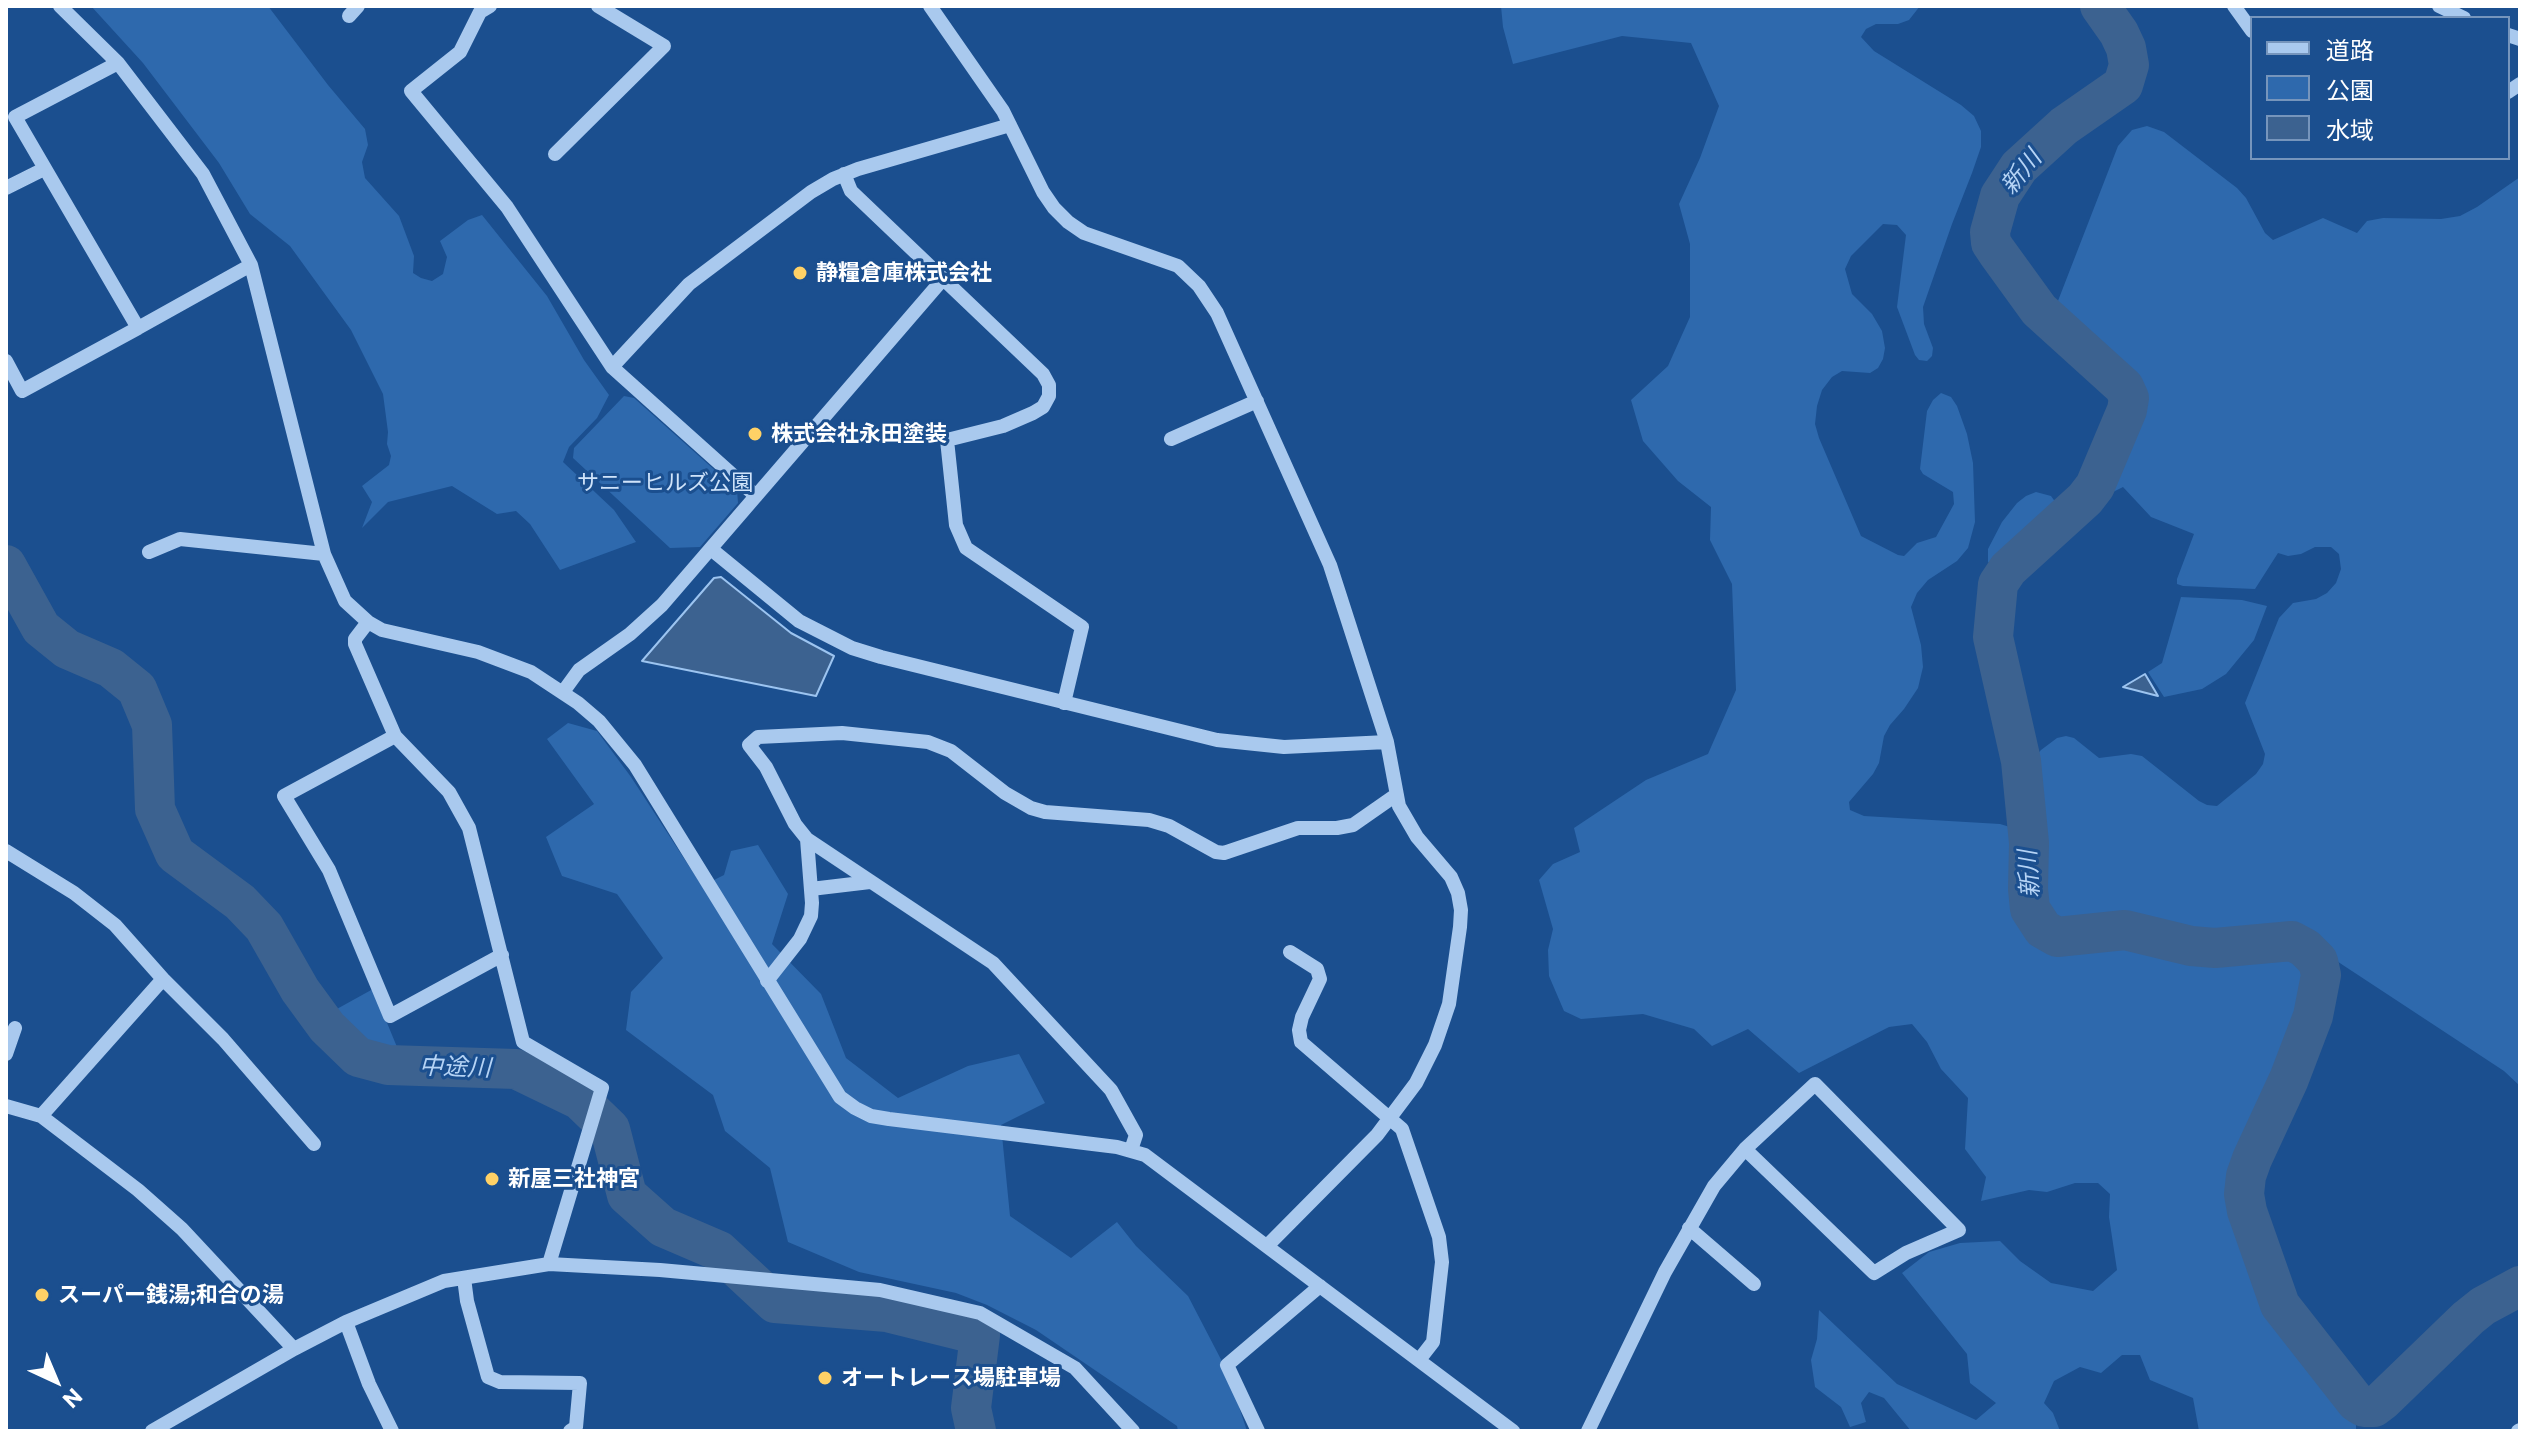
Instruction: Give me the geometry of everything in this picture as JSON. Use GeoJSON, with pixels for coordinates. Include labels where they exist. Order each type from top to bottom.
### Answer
{"type":"FeatureCollection","features":[{"type":"Feature","properties":{"kind":"street"},"geometry":{"type":"LineString","coordinates":[[60,6],[118,63],[203,174],[251,265],[324,554],[341,595],[368,622],[382,630],[505,661],[531,672],[563,692],[599,721],[635,765],[840,1097],[863,1112],[889,1119],[1131,1150],[1157,1163],[1513,1431]]}},
{"type":"Feature","properties":{"kind":"street"},"geometry":{"type":"LineString","coordinates":[[555,154],[664,46],[598,6]]}},
{"type":"Feature","properties":{"kind":"street"},"geometry":{"type":"LineString","coordinates":[[930,6],[1010,125],[1043,192],[1068,222],[1084,233],[1165,260],[1190,275],[1221,321],[1330,565],[1387,742],[1396,795],[1407,822],[1451,877],[1461,910],[1453,982],[1443,1024],[1416,1083],[1391,1119],[1267,1246]]}},
{"type":"Feature","properties":{"kind":"street"},"geometry":{"type":"LineString","coordinates":[[2234,6],[2250,28]]}},
{"type":"Feature","properties":{"kind":"street"},"geometry":{"type":"LineString","coordinates":[[2439,6],[2460,16]]}},
{"type":"Feature","properties":{"kind":"street"},"geometry":{"type":"LineString","coordinates":[[482,8],[460,52],[411,91],[507,207],[612,367],[756,496]]}},
{"type":"Feature","properties":{"kind":"street"},"geometry":{"type":"LineString","coordinates":[[118,63],[15,117],[138,328]]}},
{"type":"Feature","properties":{"kind":"street"},"geometry":{"type":"LineString","coordinates":[[612,367],[689,284],[811,192],[844,174],[1010,125]]}},
{"type":"Feature","properties":{"kind":"street"},"geometry":{"type":"LineString","coordinates":[[6,188],[44,169]]}},
{"type":"Feature","properties":{"kind":"street"},"geometry":{"type":"LineString","coordinates":[[844,174],[851,191],[1043,374],[1049,385],[1049,396],[1043,407],[1033,413],[1003,426],[947,440],[956,525],[966,548],[1082,627],[1064,703]]}},
{"type":"Feature","properties":{"kind":"street"},"geometry":{"type":"LineString","coordinates":[[6,361],[22,391],[251,265]]}},
{"type":"Feature","properties":{"kind":"street"},"geometry":{"type":"LineString","coordinates":[[563,692],[579,670],[647,620],[943,279]]}},
{"type":"Feature","properties":{"kind":"street"},"geometry":{"type":"LineString","coordinates":[[1171,439],[1257,401]]}},
{"type":"Feature","properties":{"kind":"street"},"geometry":{"type":"LineString","coordinates":[[149,552],[180,539],[324,554]]}},
{"type":"Feature","properties":{"kind":"street"},"geometry":{"type":"LineString","coordinates":[[711,549],[799,621],[852,648],[1184,734],[1250,745],[1318,747],[1387,742]]}},
{"type":"Feature","properties":{"kind":"street"},"geometry":{"type":"LineString","coordinates":[[368,622],[355,639],[355,644],[395,736],[449,792],[469,828],[523,1042],[602,1088],[549,1264]]}},
{"type":"Feature","properties":{"kind":"street"},"geometry":{"type":"LineString","coordinates":[[1131,1150],[1136,1135],[1111,1090],[993,963],[807,839],[795,824],[766,767],[749,745],[758,737],[858,733],[928,742],[951,751],[1005,793],[1031,808],[1060,814],[1149,820],[1169,826],[1216,852],[1224,853],[1298,828],[1353,825],[1396,795]]}},
{"type":"Feature","properties":{"kind":"street"},"geometry":{"type":"LineString","coordinates":[[395,736],[284,796],[329,870],[390,1016],[502,955]]}},
{"type":"Feature","properties":{"kind":"street"},"geometry":{"type":"LineString","coordinates":[[767,981],[807,928],[812,903],[807,839]]}},
{"type":"Feature","properties":{"kind":"street"},"geometry":{"type":"LineString","coordinates":[[6,851],[74,893],[115,925],[223,1039],[314,1144]]}},
{"type":"Feature","properties":{"kind":"street"},"geometry":{"type":"LineString","coordinates":[[811,889],[870,882]]}},
{"type":"Feature","properties":{"kind":"street"},"geometry":{"type":"LineString","coordinates":[[1290,952],[1317,969],[1320,979],[1302,1017],[1299,1030],[1301,1042],[1402,1129],[1442,1249],[1433,1342],[1419,1360]]}},
{"type":"Feature","properties":{"kind":"street"},"geometry":{"type":"LineString","coordinates":[[41,1116],[163,979]]}},
{"type":"Feature","properties":{"kind":"street"},"geometry":{"type":"LineString","coordinates":[[6,1054],[15,1028]]}},
{"type":"Feature","properties":{"kind":"street"},"geometry":{"type":"LineString","coordinates":[[1588,1431],[1689,1228],[1714,1186],[1745,1149],[1815,1084],[1959,1230],[1906,1253],[1874,1273],[1745,1149]]}},
{"type":"Feature","properties":{"kind":"street"},"geometry":{"type":"LineString","coordinates":[[6,1106],[41,1116],[138,1190],[182,1229],[294,1349]]}},
{"type":"Feature","properties":{"kind":"street"},"geometry":{"type":"LineString","coordinates":[[1689,1228],[1754,1284]]}},
{"type":"Feature","properties":{"kind":"street"},"geometry":{"type":"LineString","coordinates":[[152,1431],[346,1322],[444,1281],[549,1264],[880,1290],[980,1313],[1075,1368],[1133,1431]]}},
{"type":"Feature","properties":{"kind":"street"},"geometry":{"type":"LineString","coordinates":[[464,1278],[467,1301],[488,1377],[500,1382],[580,1383],[576,1427],[570,1431]]}},
{"type":"Feature","properties":{"kind":"street"},"geometry":{"type":"LineString","coordinates":[[1258,1431],[1227,1365],[1320,1286]]}},
{"type":"Feature","properties":{"kind":"street"},"geometry":{"type":"LineString","coordinates":[[346,1322],[369,1384],[392,1431]]}},
{"type":"Feature","properties":{"kind":"green space"},"geometry":{"type":"Polygon","coordinates":[[[91,6],[268,6],[365,129],[368,145],[362,162],[365,178],[399,216],[414,256],[413,273],[421,278],[432,281],[443,274],[447,257],[440,241],[468,220],[482,215],[547,296],[584,360],[609,395],[597,418],[569,447],[563,462],[614,510],[636,542],[560,570],[530,524],[516,511],[497,514],[452,486],[388,502],[362,528],[372,502],[362,486],[389,465],[391,456],[387,444],[383,394],[351,330],[290,246],[250,214],[219,163],[143,63],[91,6]]]}},
{"type":"Feature","properties":{"kind":"green space"},"geometry":{"type":"Polygon","coordinates":[[[1501,6],[1920,6],[1909,20],[1898,24],[1876,24],[1866,29],[1861,37],[1874,51],[1961,105],[1974,116],[1981,131],[1981,147],[1923,307],[1924,324],[1933,348],[1932,356],[1927,361],[1919,360],[1915,355],[1897,307],[1906,235],[1897,225],[1883,224],[1851,256],[1845,269],[1852,294],[1872,314],[1882,331],[1883,359],[1878,368],[1870,373],[1842,371],[1832,377],[1822,390],[1815,424],[1861,536],[1904,556],[1917,543],[1936,537],[1954,504],[1953,492],[1920,469],[1927,411],[1941,393],[1951,397],[1967,434],[1973,463],[1975,522],[1968,548],[1957,561],[1928,580],[1917,593],[1911,607],[1923,667],[1918,688],[1890,725],[1884,736],[1879,763],[1849,802],[1850,810],[1864,816],[2010,827],[2018,834],[2020,843],[2019,890],[2023,912],[2037,934],[2055,945],[2125,938],[2215,957],[2291,949],[2311,965],[2312,975],[2301,1026],[2244,1156],[2236,1194],[2239,1214],[2272,1309],[2351,1408],[2356,1419],[2356,1431],[2199,1431],[2193,1398],[2150,1380],[2140,1355],[2122,1355],[2101,1373],[2080,1367],[2054,1381],[2044,1403],[2053,1413],[2060,1431],[1911,1431],[1884,1398],[1869,1392],[1861,1403],[1866,1422],[1850,1427],[1841,1407],[1815,1387],[1811,1360],[1817,1339],[1819,1310],[1897,1384],[1976,1420],[1996,1403],[1970,1383],[1967,1354],[1902,1273],[1929,1252],[1960,1243],[2000,1241],[2020,1261],[2051,1283],[2093,1291],[2117,1270],[2109,1217],[2110,1194],[2098,1183],[2075,1183],[2047,1192],[2029,1190],[1981,1201],[1986,1177],[1965,1149],[1968,1098],[1941,1069],[1927,1042],[1912,1024],[1889,1027],[1799,1073],[1748,1029],[1712,1046],[1694,1029],[1643,1014],[1581,1019],[1564,1011],[1549,976],[1548,950],[1553,929],[1539,880],[1553,864],[1580,852],[1574,828],[1646,780],[1708,754],[1736,690],[1732,584],[1710,540],[1711,507],[1678,481],[1643,441],[1631,400],[1668,366],[1690,317],[1690,244],[1679,204],[1719,106],[1691,43],[1622,36],[1513,64],[1501,6]]]}},
{"type":"Feature","properties":{"kind":"green space"},"geometry":{"type":"Polygon","coordinates":[[[2147,126],[2164,132],[2237,188],[2265,233],[2273,240],[2323,218],[2357,233],[2367,221],[2383,218],[2441,219],[2460,216],[2520,177],[2520,1086],[2504,1071],[2303,936],[2285,932],[2227,940],[2204,939],[2126,922],[2058,929],[2039,906],[2031,774],[2035,757],[2041,750],[2057,738],[2066,736],[2074,738],[2099,758],[2131,754],[2142,756],[2199,801],[2217,806],[2256,774],[2263,764],[2265,754],[2245,703],[2279,618],[2293,603],[2316,599],[2327,593],[2336,583],[2341,569],[2339,554],[2331,547],[2315,547],[2301,554],[2288,556],[2278,553],[2255,589],[2177,584],[2194,534],[2151,517],[2123,487],[2113,492],[2108,489],[2108,478],[2138,406],[2138,397],[2130,382],[2066,325],[2056,306],[2118,146],[2132,130],[2147,126]]]}},
{"type":"Feature","properties":{"kind":"green space","name":"サニーヒルズ公園"},"geometry":{"type":"Polygon","coordinates":[[[624,396],[634,398],[737,490],[738,503],[700,547],[670,548],[573,458],[574,448],[624,396]]]}},
{"type":"Feature","properties":{"kind":"green space"},"geometry":{"type":"Polygon","coordinates":[[[2036,492],[2051,496],[2056,503],[2052,517],[2005,560],[1993,565],[1988,562],[1988,549],[2002,522],[2017,503],[2036,492]]]}},
{"type":"Feature","properties":{"kind":"green space"},"geometry":{"type":"Polygon","coordinates":[[[2181,597],[2242,600],[2267,606],[2254,640],[2226,674],[2202,689],[2164,697],[2148,672],[2162,663],[2181,597]]]}},
{"type":"Feature","properties":{"kind":"green space"},"geometry":{"type":"Polygon","coordinates":[[[568,723],[597,731],[702,886],[724,875],[731,851],[758,845],[788,894],[772,944],[821,994],[846,1058],[898,1098],[968,1066],[1019,1054],[1045,1103],[1001,1125],[1010,1216],[1071,1258],[1117,1222],[1136,1246],[1188,1296],[1227,1371],[1247,1431],[1178,1431],[1177,1426],[1036,1330],[987,1305],[956,1293],[859,1272],[788,1242],[770,1168],[725,1131],[713,1095],[626,1030],[631,992],[663,958],[617,894],[562,876],[546,837],[594,804],[547,739],[568,723]]]}},
{"type":"Feature","properties":{"kind":"green space"},"geometry":{"type":"Polygon","coordinates":[[[373,989],[397,1047],[387,1053],[332,1023],[326,1015],[373,989]]]}},
{"type":"Feature","properties":{"kind":"water"},"geometry":{"type":"Polygon","coordinates":[[[721,577],[791,633],[834,656],[816,696],[642,661],[714,578],[721,577]]]}},
{"type":"Feature","properties":{"kind":"water"},"geometry":{"type":"Polygon","coordinates":[[[2145,674],[2158,696],[2123,687],[2145,674]]]}},
{"type":"Feature","properties":{"kind":"waterway","name":"新川"},"geometry":{"type":"LineString","coordinates":[[2100,6],[2126,48],[2129,65],[2123,85],[2064,126],[2019,167],[2000,196],[1990,232],[1991,243],[2039,310],[2124,387],[2129,398],[2127,410],[2095,486],[2085,499],[2008,569],[1998,584],[1993,637],[2021,761],[2029,843],[2030,909],[2043,929],[2057,937],[2125,930],[2191,946],[2215,948],[2292,941],[2318,961],[2321,975],[2313,1016],[2289,1079],[2252,1159],[2244,1194],[2280,1305],[2356,1402],[2364,1407],[2374,1407],[2468,1318],[2520,1286]]}},
{"type":"Feature","properties":{"kind":"waterway","name":"中途川"},"geometry":{"type":"LineString","coordinates":[[6,565],[41,628],[67,649],[111,668],[137,689],[152,725],[155,809],[175,854],[240,902],[264,927],[300,990],[327,1027],[358,1057],[388,1065],[516,1069],[580,1100],[610,1129],[627,1195],[663,1227],[719,1251],[775,1303],[887,1312],[980,1335],[971,1408],[976,1431]]}},
{"type":"Feature","properties":{"kind":"place","name":"静糧倉庫株式会社"},"geometry":{"type":"Point","coordinates":[800,273]}},
{"type":"Feature","properties":{"kind":"place","name":"株式会社永田塗装"},"geometry":{"type":"Point","coordinates":[755,434]}},
{"type":"Feature","properties":{"kind":"place","name":"新屋三社神宮"},"geometry":{"type":"Point","coordinates":[492,1179]}},
{"type":"Feature","properties":{"kind":"place","name":"スーパー銭湯;和合の湯"},"geometry":{"type":"Point","coordinates":[42,1295]}},
{"type":"Feature","properties":{"kind":"place","name":"オートレース場駐車場"},"geometry":{"type":"Point","coordinates":[825,1378]}}]}
